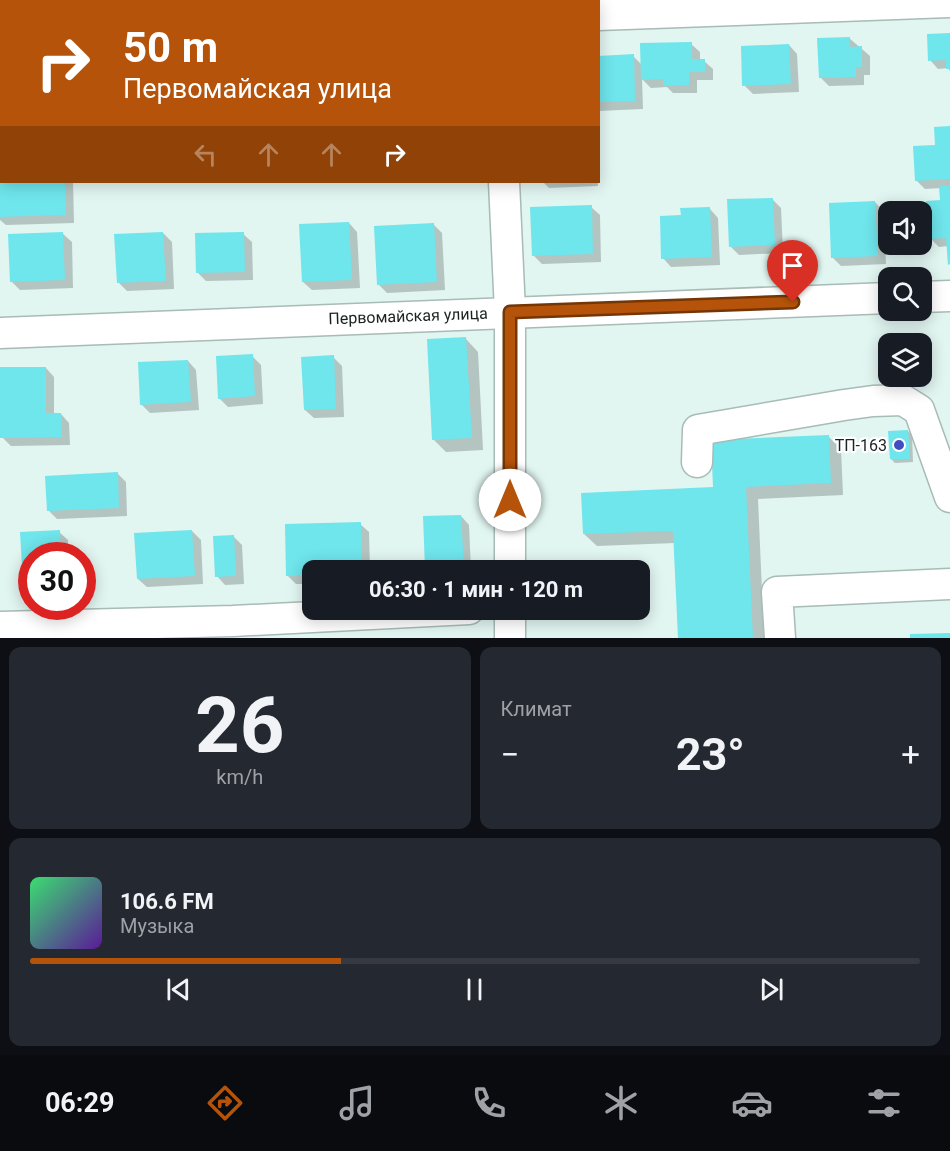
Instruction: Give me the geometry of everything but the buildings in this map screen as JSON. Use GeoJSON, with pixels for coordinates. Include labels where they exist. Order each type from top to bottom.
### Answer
{"type":"FeatureCollection","features":[{"type":"Feature","properties":{"kind":"street"},"geometry":{"type":"LineString","coordinates":[[600,15],[749,4],[950,2]]}},
{"type":"Feature","properties":{"kind":"street"},"geometry":{"type":"LineString","coordinates":[[504,183],[510,312],[510,560]]}},
{"type":"Feature","properties":{"kind":"street"},"geometry":{"type":"LineString","coordinates":[[932,297],[950,296]]}},
{"type":"Feature","properties":{"kind":"street","name":"Первомайская улица"},"geometry":{"type":"LineString","coordinates":[[0,333],[878,298]]}},
{"type":"Feature","properties":{"kind":"street"},"geometry":{"type":"LineString","coordinates":[[697,462],[698,430],[854,404],[903,400],[919,410],[950,497]]}},
{"type":"Feature","properties":{"kind":"street"},"geometry":{"type":"LineString","coordinates":[[780,638],[777,592],[950,584]]}},
{"type":"Feature","properties":{"kind":"street"},"geometry":{"type":"LineString","coordinates":[[0,627],[233,630],[345,620]]}},
{"type":"Feature","properties":{"kind":"street"},"geometry":{"type":"LineString","coordinates":[[510,620],[510,638]]}},
{"type":"Feature","properties":{"kind":"place","name":"ТП-163"},"geometry":{"type":"Point","coordinates":[899,445]}},
{"type":"Feature","properties":{"kind":"route"},"geometry":{"type":"LineString","coordinates":[[510,500],[510,312],[793,302]]}}]}
